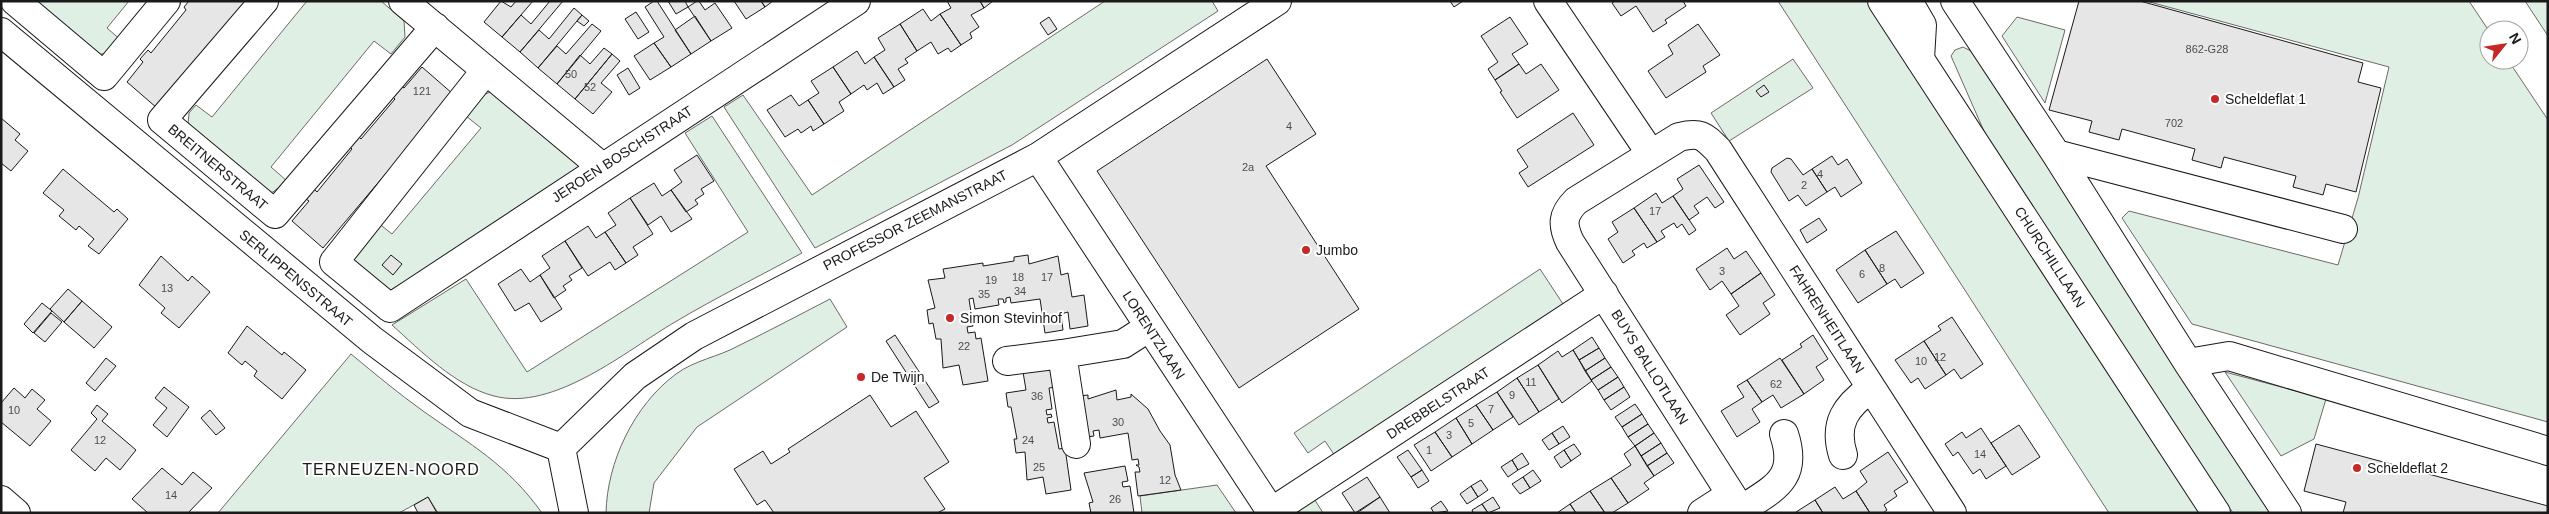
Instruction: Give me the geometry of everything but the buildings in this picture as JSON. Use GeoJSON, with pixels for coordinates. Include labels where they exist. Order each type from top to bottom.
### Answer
{"type":"FeatureCollection","features":[{"type":"Feature","properties":{"kind":"street"},"geometry":{"type":"LineString","coordinates":[[15,1],[104,76],[166,1]]}},
{"type":"Feature","properties":{"kind":"street","name":"BREITNERSTRAAT"},"geometry":{"type":"LineString","coordinates":[[264,1],[162,120],[275,214],[435,27]]}},
{"type":"Feature","properties":{"kind":"street","name":"JEROEN BOSCHSTRAAT"},"geometry":{"type":"LineString","coordinates":[[486,70],[334,262],[390,308],[856,1]]}},
{"type":"Feature","properties":{"kind":"street","name":"PROFESSOR ZEEMANSTRAAT"},"geometry":{"type":"LineString","coordinates":[[561,448],[635,376],[694,336],[1038,157],[1277,1]]}},
{"type":"Feature","properties":{"kind":"street"},"geometry":{"type":"LineString","coordinates":[[1548,1],[1651,154]]}},
{"type":"Feature","properties":{"kind":"street","name":"CHURCHILLLAAN"},"geometry":{"type":"LineString","coordinates":[[1882,1],[2216,513]]}},
{"type":"Feature","properties":{"kind":"street"},"geometry":{"type":"LineString","coordinates":[[1908,1],[1922,25],[1920,58]]}},
{"type":"Feature","properties":{"kind":"street"},"geometry":{"type":"LineString","coordinates":[[1936,1],[1971,26]]}},
{"type":"Feature","properties":{"kind":"street"},"geometry":{"type":"LineString","coordinates":[[1955,1],[2056,154],[2188,363],[2287,513]]}},
{"type":"Feature","properties":{"kind":"street"},"geometry":{"type":"LineString","coordinates":[[406,2],[602,167]]}},
{"type":"Feature","properties":{"kind":"street","name":"SERLIPPENSSTRAAT"},"geometry":{"type":"LineString","coordinates":[[1,32],[379,346],[470,413],[561,448]]}},
{"type":"Feature","properties":{"kind":"street","name":"FAHRENHEITLAAN"},"geometry":{"type":"LineString","coordinates":[[1651,154],[1678,136],[1695,133],[1705,138],[1718,150],[1952,513]]}},
{"type":"Feature","properties":{"kind":"street","name":"BUYS BALLOTLAAN"},"geometry":{"type":"LineString","coordinates":[[1651,154],[1576,201],[1567,210],[1564,220],[1570,242],[1738,506]]}},
{"type":"Feature","properties":{"kind":"street"},"geometry":{"type":"LineString","coordinates":[[2056,154],[2343,230]]}},
{"type":"Feature","properties":{"kind":"street","name":"LORENTZLAAN"},"geometry":{"type":"LineString","coordinates":[[1038,157],[1148,328],[1272,512]]}},
{"type":"Feature","properties":{"kind":"street","name":"DREBBELSTRAAT"},"geometry":{"type":"LineString","coordinates":[[1272,512],[1604,294]]}},
{"type":"Feature","properties":{"kind":"street"},"geometry":{"type":"LineString","coordinates":[[1007,361],[1123,344],[1148,328]]}},
{"type":"Feature","properties":{"kind":"street"},"geometry":{"type":"LineString","coordinates":[[1062,354],[1076,444]]}},
{"type":"Feature","properties":{"kind":"street"},"geometry":{"type":"LineString","coordinates":[[2188,363],[2229,356],[2548,451]]}},
{"type":"Feature","properties":{"kind":"street"},"geometry":{"type":"LineString","coordinates":[[1843,455],[1838,440],[1842,420],[1853,401],[1871,388]]}},
{"type":"Feature","properties":{"kind":"street"},"geometry":{"type":"LineString","coordinates":[[1702,513],[1738,506],[1775,488],[1788,472],[1790,451],[1784,434]]}},
{"type":"Feature","properties":{"kind":"street"},"geometry":{"type":"LineString","coordinates":[[561,448],[574,513]]}},
{"type":"Feature","properties":{"kind":"street"},"geometry":{"type":"LineString","coordinates":[[1,500],[16,513]]}},
{"type":"Feature","properties":{"kind":"green space"},"geometry":{"type":"Polygon","coordinates":[[[34,1],[129,1],[107,28],[123,42],[110,52],[98,55],[34,1]]]}},
{"type":"Feature","properties":{"kind":"green space"},"geometry":{"type":"Polygon","coordinates":[[[307,1],[381,1],[404,21],[405,37],[391,54],[374,41],[271,167],[287,181],[273,192],[261,194],[188,125],[189,113],[196,105],[212,117],[307,1]]]}},
{"type":"Feature","properties":{"kind":"green space"},"geometry":{"type":"Polygon","coordinates":[[[1105,1],[1212,1],[1218,11],[1012,145],[815,248],[724,107],[743,95],[812,195],[1105,1]]]}},
{"type":"Feature","properties":{"kind":"green space"},"geometry":{"type":"Polygon","coordinates":[[[1778,1],[1868,1],[2203,513],[2109,513],[1778,1]]]}},
{"type":"Feature","properties":{"kind":"green space"},"geometry":{"type":"Polygon","coordinates":[[[2146,1],[2469,1],[2482,20],[2479,20],[2479,70],[2515,70],[2548,120],[2548,422],[2192,324],[2122,218],[2129,211],[2338,265],[2358,198],[2389,67],[2146,1]]]}},
{"type":"Feature","properties":{"kind":"green space"},"geometry":{"type":"Polygon","coordinates":[[[2525,1],[2548,1],[2548,36],[2525,1]]]}},
{"type":"Feature","properties":{"kind":"green space"},"geometry":{"type":"Polygon","coordinates":[[[2017,17],[2065,30],[2045,103],[2002,36],[2017,17]]]}},
{"type":"Feature","properties":{"kind":"green space"},"geometry":{"type":"Polygon","coordinates":[[[1963,47],[1973,52],[2274,513],[2233,513],[1987,138],[1951,56],[1955,50],[1963,47]]]}},
{"type":"Feature","properties":{"kind":"green space"},"geometry":{"type":"Polygon","coordinates":[[[1793,59],[1813,88],[1729,141],[1711,113],[1793,59]]]}},
{"type":"Feature","properties":{"kind":"green space"},"geometry":{"type":"Polygon","coordinates":[[[495,90],[582,165],[453,252],[389,291],[354,264],[354,254],[377,222],[392,234],[481,128],[466,116],[483,95],[495,90]]]}},
{"type":"Feature","properties":{"kind":"green space"},"geometry":{"type":"Polygon","coordinates":[[[712,116],[802,253],[691,313],[589,376],[541,395],[517,399],[494,396],[480,391],[439,367],[392,325],[466,279],[527,372],[748,232],[685,133],[712,116]]]}},
{"type":"Feature","properties":{"kind":"green space"},"geometry":{"type":"Polygon","coordinates":[[[1540,269],[1563,304],[1335,456],[1325,441],[1308,453],[1294,433],[1540,269]]]}},
{"type":"Feature","properties":{"kind":"green space"},"geometry":{"type":"Polygon","coordinates":[[[830,299],[847,327],[697,427],[654,483],[649,513],[606,513],[611,474],[626,436],[647,402],[661,387],[683,369],[730,350],[830,299]]]}},
{"type":"Feature","properties":{"kind":"green space"},"geometry":{"type":"Polygon","coordinates":[[[351,354],[423,411],[473,445],[502,468],[529,496],[542,513],[438,513],[428,497],[399,513],[218,513],[351,354]]]}},
{"type":"Feature","properties":{"kind":"green space"},"geometry":{"type":"Polygon","coordinates":[[[2225,372],[2326,399],[2314,439],[2281,456],[2225,372]]]}},
{"type":"Feature","properties":{"kind":"green space"},"geometry":{"type":"Polygon","coordinates":[[[1217,485],[1236,513],[1142,513],[1140,496],[1217,485]]]}},
{"type":"Feature","properties":{"kind":"green space"},"geometry":{"type":"Polygon","coordinates":[[[1313,497],[1323,513],[1300,513],[1297,508],[1313,497]]]}},
{"type":"Feature","properties":{"kind":"place","name":"Scheldeflat 1"},"geometry":{"type":"Point","coordinates":[2215,99]}},
{"type":"Feature","properties":{"kind":"place","name":"Jumbo"},"geometry":{"type":"Point","coordinates":[1306,250]}},
{"type":"Feature","properties":{"kind":"place","name":"Simon Stevinhof"},"geometry":{"type":"Point","coordinates":[950,318]}},
{"type":"Feature","properties":{"kind":"place","name":"De Twijn"},"geometry":{"type":"Point","coordinates":[861,377]}},
{"type":"Feature","properties":{"kind":"place","name":"Scheldeflat 2"},"geometry":{"type":"Point","coordinates":[2357,468]}},
{"type":"Feature","properties":{"kind":"district","name":"TERNEUZEN-NOORD"},"geometry":{"type":"Point","coordinates":[391,469]}}]}
